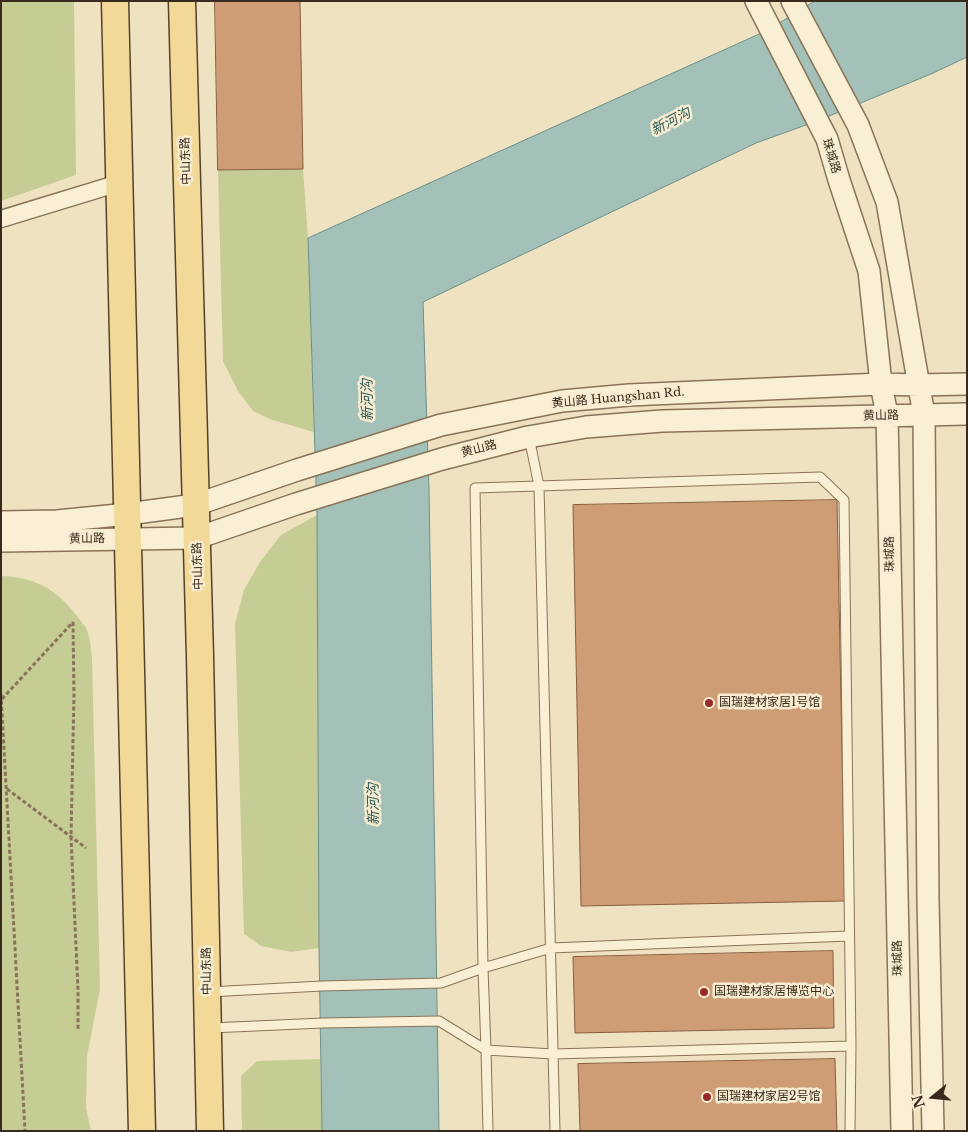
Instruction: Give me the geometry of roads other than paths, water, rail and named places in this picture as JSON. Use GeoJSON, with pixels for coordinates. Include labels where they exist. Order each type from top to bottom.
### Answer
{"type":"FeatureCollection","features":[{"type":"Feature","properties":{"kind":"main road"},"geometry":{"type":"LineString","coordinates":[[114,1],[142,1131]]}},
{"type":"Feature","properties":{"kind":"main road","name":"中山东路"},"geometry":{"type":"LineString","coordinates":[[182,1],[197,538],[210,1131]]}},
{"type":"Feature","properties":{"kind":"street","name":"珠城路"},"geometry":{"type":"LineString","coordinates":[[756,1],[827,139],[869,271],[881,384],[887,415],[902,1131]]}},
{"type":"Feature","properties":{"kind":"street"},"geometry":{"type":"LineString","coordinates":[[792,1],[858,125],[887,202],[924,415],[928,891],[933,1131]]}},
{"type":"Feature","properties":{"kind":"street"},"geometry":{"type":"LineString","coordinates":[[1,219],[119,183]]}},
{"type":"Feature","properties":{"kind":"street","name":"黄山路 Huangshan Rd."},"geometry":{"type":"LineString","coordinates":[[297,470],[441,425],[562,401],[629,395],[881,384],[918,385]]}},
{"type":"Feature","properties":{"kind":"street"},"geometry":{"type":"LineString","coordinates":[[918,385],[967,384]]}},
{"type":"Feature","properties":{"kind":"street","name":"黄山路"},"geometry":{"type":"LineString","coordinates":[[1,522],[57,521],[128,526],[197,538],[296,504],[442,459],[528,437],[586,427],[662,421],[967,414]]}},
{"type":"Feature","properties":{"kind":"street","name":"黄山路"},"geometry":{"type":"LineString","coordinates":[[1,541],[128,526],[297,470]]}},
{"type":"Feature","properties":{"kind":"lane"},"geometry":{"type":"LineString","coordinates":[[528,437],[539,486],[555,1131]]}},
{"type":"Feature","properties":{"kind":"lane"},"geometry":{"type":"LineString","coordinates":[[488,1131],[483,968],[475,488],[820,477],[844,500],[851,1046],[850,1131]]}},
{"type":"Feature","properties":{"kind":"lane"},"geometry":{"type":"LineString","coordinates":[[208,992],[322,986],[441,983],[483,968],[551,948],[849,936]]}},
{"type":"Feature","properties":{"kind":"lane"},"geometry":{"type":"LineString","coordinates":[[208,1028],[323,1023],[439,1021],[486,1050],[553,1054],[851,1046]]}},
{"type":"Feature","properties":{"kind":"water","name":"新河沟"},"geometry":{"type":"Polygon","coordinates":[[[815,1],[967,1],[967,57],[931,74],[817,121],[756,143],[423,302],[429,489],[439,1131],[322,1131],[319,948],[317,515],[308,238],[768,30],[815,1]]]}},
{"type":"Feature","properties":{"kind":"place","name":"国瑞建材家居1号馆"},"geometry":{"type":"Point","coordinates":[709,703]}},
{"type":"Feature","properties":{"kind":"place","name":"国瑞建材家居博览中心"},"geometry":{"type":"Point","coordinates":[704,992]}},
{"type":"Feature","properties":{"kind":"place","name":"国瑞建材家居2号馆"},"geometry":{"type":"Point","coordinates":[707,1097]}}]}
